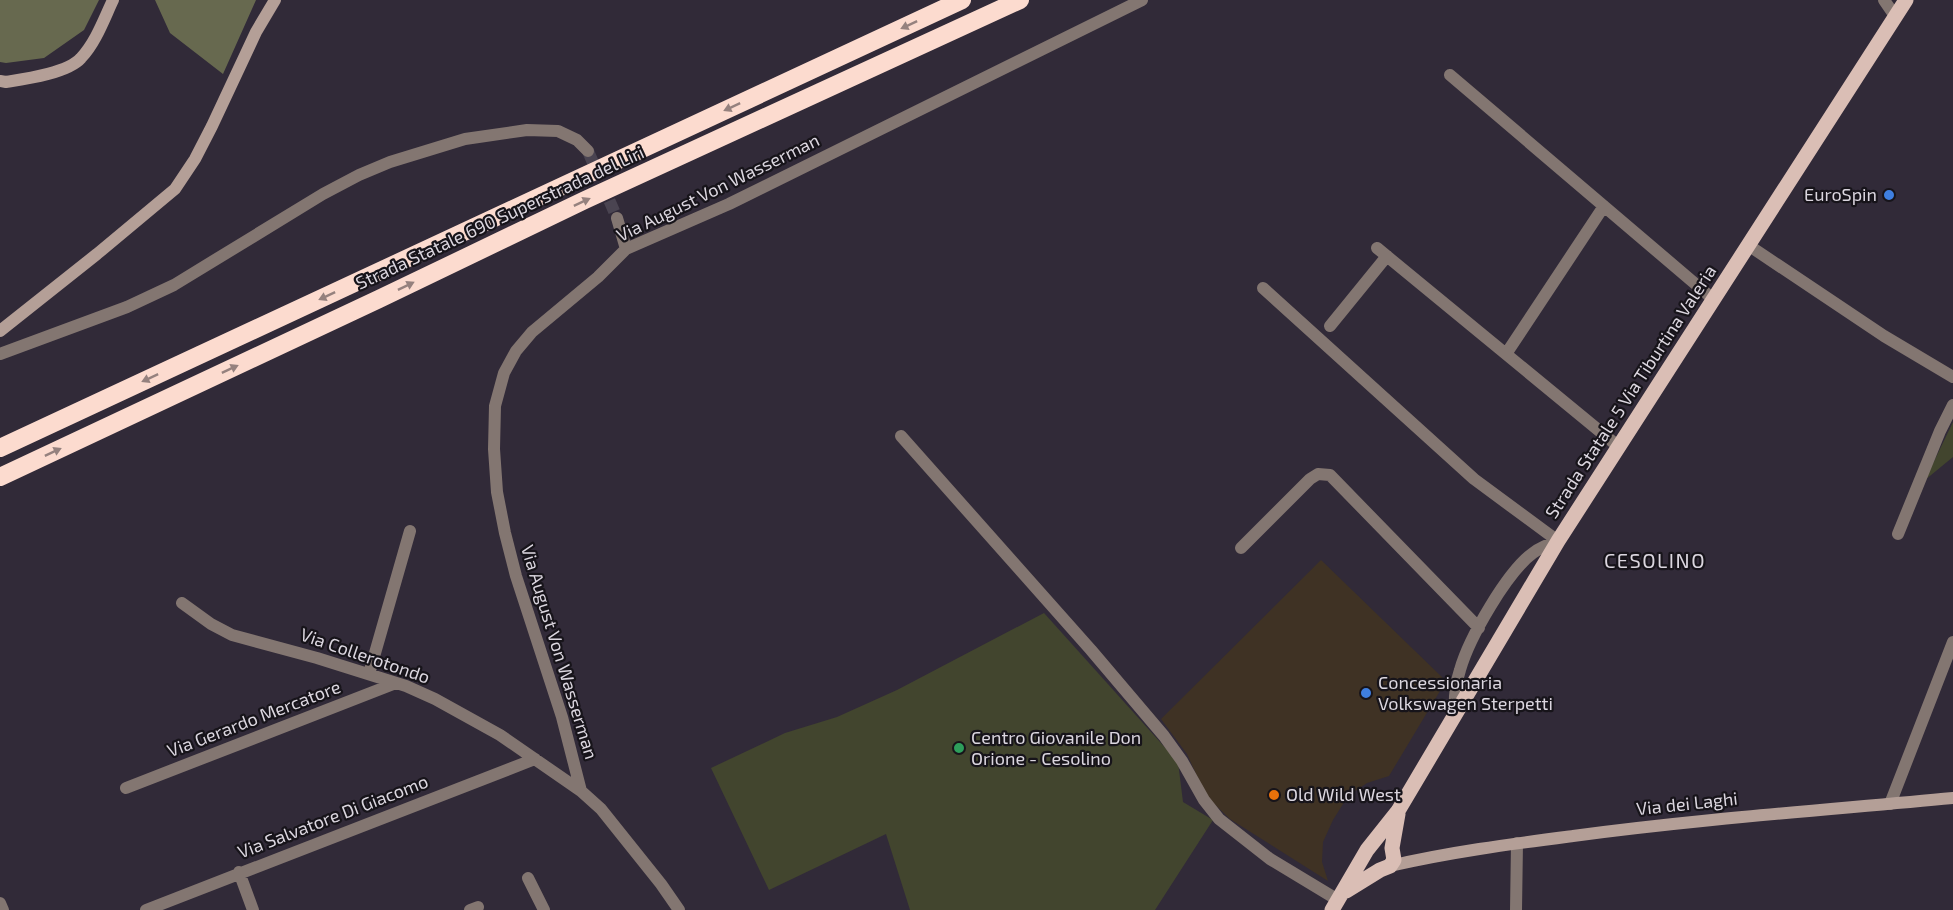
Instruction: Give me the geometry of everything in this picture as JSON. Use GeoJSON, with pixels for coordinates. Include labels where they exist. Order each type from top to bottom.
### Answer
{"type":"FeatureCollection","features":[{"type":"Feature","properties":{"kind":"highway","name":"Strada Statale 690 Superstrada del Liri"},"geometry":{"type":"LineString","coordinates":[[0,448],[962,0]]}},
{"type":"Feature","properties":{"kind":"highway","name":"Strada Statale 690 Superstrada del Liri"},"geometry":{"type":"LineString","coordinates":[[0,477],[585,200],[1020,0]]}},
{"type":"Feature","properties":{"kind":"main road"},"geometry":{"type":"LineString","coordinates":[[0,81],[46,75],[80,60],[95,38],[113,0]]}},
{"type":"Feature","properties":{"kind":"main road"},"geometry":{"type":"LineString","coordinates":[[0,331],[175,189],[195,159],[256,32],[275,0]]}},
{"type":"Feature","properties":{"kind":"main road","name":"Strada Statale 5 Via Tiburtina Valeria"},"geometry":{"type":"LineString","coordinates":[[1338,901],[1370,848],[1398,811],[1558,541],[1906,0]]}},
{"type":"Feature","properties":{"kind":"main road","name":"Via dei Laghi"},"geometry":{"type":"LineString","coordinates":[[1389,859],[1426,858],[1517,843],[1662,824],[1953,798]]}},
{"type":"Feature","properties":{"kind":"main road","name":"Strada Statale 5 Via Tiburtina Valeria"},"geometry":{"type":"LineString","coordinates":[[1389,859],[1398,811]]}},
{"type":"Feature","properties":{"kind":"main road"},"geometry":{"type":"LineString","coordinates":[[1383,842],[1389,859],[1371,867],[1366,859],[1370,848],[1383,842]]}},
{"type":"Feature","properties":{"kind":"main road"},"geometry":{"type":"LineString","coordinates":[[1338,901],[1389,859]]}},
{"type":"Feature","properties":{"kind":"street","name":"Via August Von Wasserman"},"geometry":{"type":"LineString","coordinates":[[582,791],[505,533],[495,470],[494,415],[504,373],[511,358],[521,344],[548,318],[598,277],[626,249],[722,207],[1142,0]]}},
{"type":"Feature","properties":{"kind":"street"},"geometry":{"type":"LineString","coordinates":[[1884,0],[1895,16]]}},
{"type":"Feature","properties":{"kind":"street"},"geometry":{"type":"LineString","coordinates":[[1450,75],[1713,299]]}},
{"type":"Feature","properties":{"kind":"street"},"geometry":{"type":"LineString","coordinates":[[0,354],[127,307],[174,285],[323,194],[390,162],[465,140],[527,130],[558,131],[577,140],[588,151]]}},
{"type":"Feature","properties":{"kind":"street"},"geometry":{"type":"LineString","coordinates":[[1506,354],[1604,206]]}},
{"type":"Feature","properties":{"kind":"street"},"geometry":{"type":"LineString","coordinates":[[617,218],[626,249]]}},
{"type":"Feature","properties":{"kind":"street"},"geometry":{"type":"LineString","coordinates":[[1748,245],[1884,336],[1953,377]]}},
{"type":"Feature","properties":{"kind":"street"},"geometry":{"type":"LineString","coordinates":[[1377,248],[1618,447]]}},
{"type":"Feature","properties":{"kind":"street"},"geometry":{"type":"LineString","coordinates":[[1330,326],[1387,256]]}},
{"type":"Feature","properties":{"kind":"street"},"geometry":{"type":"LineString","coordinates":[[1263,288],[1474,479],[1558,541]]}},
{"type":"Feature","properties":{"kind":"street"},"geometry":{"type":"LineString","coordinates":[[1898,534],[1953,405]]}},
{"type":"Feature","properties":{"kind":"street"},"geometry":{"type":"LineString","coordinates":[[901,436],[1164,736],[1182,761],[1204,800],[1219,819],[1270,859],[1338,901]]}},
{"type":"Feature","properties":{"kind":"street"},"geometry":{"type":"LineString","coordinates":[[1241,548],[1310,479],[1318,474],[1330,475],[1479,628]]}},
{"type":"Feature","properties":{"kind":"street"},"geometry":{"type":"LineString","coordinates":[[369,674],[410,531]]}},
{"type":"Feature","properties":{"kind":"street"},"geometry":{"type":"LineString","coordinates":[[1455,716],[1455,689],[1460,670],[1479,628],[1501,590],[1524,561],[1540,548],[1558,541]]}},
{"type":"Feature","properties":{"kind":"street","name":"Via Collerotondo"},"geometry":{"type":"LineString","coordinates":[[182,603],[211,624],[232,634],[396,683],[425,695],[511,741],[582,791],[602,809],[679,910]]}},
{"type":"Feature","properties":{"kind":"street"},"geometry":{"type":"LineString","coordinates":[[1890,804],[1953,642]]}},
{"type":"Feature","properties":{"kind":"street","name":"Via Gerardo Mercatore"},"geometry":{"type":"LineString","coordinates":[[126,788],[396,683]]}},
{"type":"Feature","properties":{"kind":"street","name":"Via Salvatore Di Giacomo"},"geometry":{"type":"LineString","coordinates":[[146,910],[535,759]]}},
{"type":"Feature","properties":{"kind":"street"},"geometry":{"type":"LineString","coordinates":[[1516,910],[1517,843]]}},
{"type":"Feature","properties":{"kind":"street"},"geometry":{"type":"LineString","coordinates":[[239,872],[254,910]]}},
{"type":"Feature","properties":{"kind":"street"},"geometry":{"type":"LineString","coordinates":[[528,878],[544,910]]}},
{"type":"Feature","properties":{"kind":"street"},"geometry":{"type":"LineString","coordinates":[[0,903],[3,910]]}},
{"type":"Feature","properties":{"kind":"shaded area"},"geometry":{"type":"Polygon","coordinates":[[[1321,560],[1446,681],[1389,776],[1367,783],[1348,796],[1333,820],[1323,842],[1322,862],[1328,881],[1230,819],[1206,796],[1187,754],[1161,719],[1321,560]]]}},
{"type":"Feature","properties":{"kind":"green space"},"geometry":{"type":"Polygon","coordinates":[[[0,0],[99,0],[84,30],[44,58],[6,63],[0,62],[0,0]]]}},
{"type":"Feature","properties":{"kind":"green space"},"geometry":{"type":"Polygon","coordinates":[[[155,0],[256,0],[223,74],[170,33],[155,0]]]}},
{"type":"Feature","properties":{"kind":"green space"},"geometry":{"type":"Polygon","coordinates":[[[1953,422],[1953,457],[1925,480],[1953,422]]]}},
{"type":"Feature","properties":{"kind":"green space","name":"Centro Giovanile Don Orione - Cesolino"},"geometry":{"type":"Polygon","coordinates":[[[1044,613],[1178,762],[1183,802],[1213,820],[1155,910],[910,910],[886,834],[769,890],[711,768],[785,733],[837,717],[897,690],[1044,613]]]}},
{"type":"Feature","properties":{"kind":"tunnel"},"geometry":{"type":"LineString","coordinates":[[588,151],[617,218]]}},
{"type":"Feature","properties":{"kind":"place","name":"EuroSpin"},"geometry":{"type":"Point","coordinates":[1889,195]}},
{"type":"Feature","properties":{"kind":"place","name":"Concessionaria Volkswagen Sterpetti"},"geometry":{"type":"Point","coordinates":[1366,693]}},
{"type":"Feature","properties":{"kind":"place","name":"Centro Giovanile Don Orione - Cesolino"},"geometry":{"type":"Point","coordinates":[959,748]}},
{"type":"Feature","properties":{"kind":"place","name":"Old Wild West"},"geometry":{"type":"Point","coordinates":[1274,795]}},
{"type":"Feature","properties":{"kind":"district","name":"CESOLINO"},"geometry":{"type":"Point","coordinates":[1655,561]}}]}
